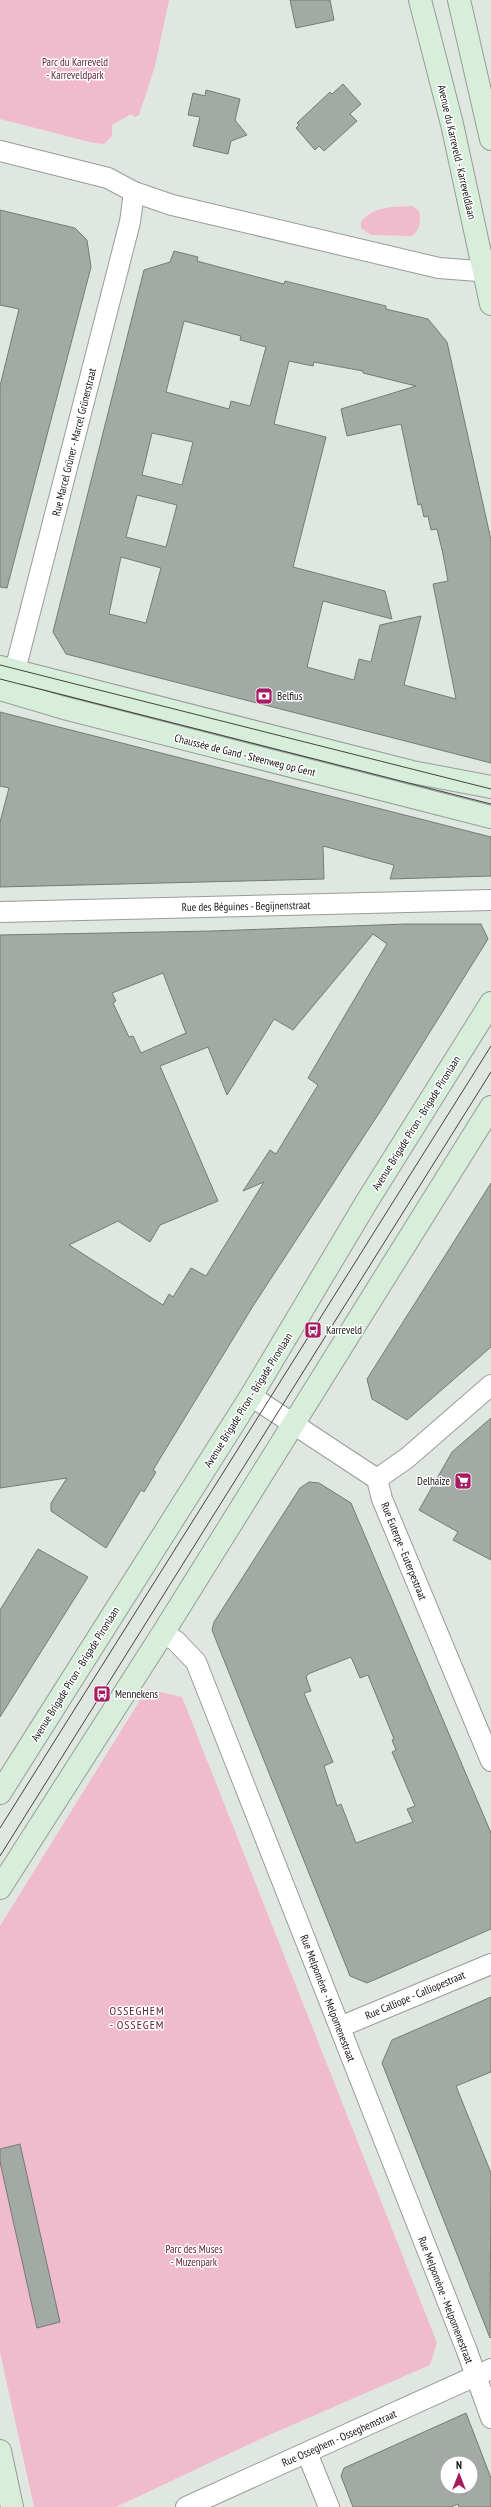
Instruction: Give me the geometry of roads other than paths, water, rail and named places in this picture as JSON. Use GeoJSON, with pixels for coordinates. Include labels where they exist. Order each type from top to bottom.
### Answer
{"type":"FeatureCollection","features":[{"type":"Feature","properties":{"kind":"street","name":"Avenue du Karreveld - Karreveldlaan"},"geometry":{"type":"LineString","coordinates":[[420,0],[452,124],[487,272],[491,304]]}},
{"type":"Feature","properties":{"kind":"street"},"geometry":{"type":"LineString","coordinates":[[459,0],[491,139]]}},
{"type":"Feature","properties":{"kind":"street"},"geometry":{"type":"LineString","coordinates":[[0,151],[108,178],[134,192],[172,204],[431,266],[487,272]]}},
{"type":"Feature","properties":{"kind":"street","name":"Rue Marcel Grüner - Marcel Grünerstraat"},"geometry":{"type":"LineString","coordinates":[[5,691],[8,669],[130,222],[134,192]]}},
{"type":"Feature","properties":{"kind":"street"},"geometry":{"type":"LineString","coordinates":[[8,669],[412,772],[491,787]]}},
{"type":"Feature","properties":{"kind":"street","name":"Chaussée de Gand - Steenweg op Gent"},"geometry":{"type":"LineString","coordinates":[[5,691],[64,708],[491,817]]}},
{"type":"Feature","properties":{"kind":"street","name":"Rue des Béguines - Begijnenstraat"},"geometry":{"type":"LineString","coordinates":[[0,912],[491,900]]}},
{"type":"Feature","properties":{"kind":"street","name":"Avenue Brigade Piron - Brigade Pironlaan"},"geometry":{"type":"LineString","coordinates":[[0,1793],[251,1396],[366,1203],[491,1003]]}},
{"type":"Feature","properties":{"kind":"street"},"geometry":{"type":"LineString","coordinates":[[0,1888],[163,1633],[491,1108]]}},
{"type":"Feature","properties":{"kind":"street"},"geometry":{"type":"LineString","coordinates":[[251,1396],[377,1479],[407,1458],[491,1385]]}},
{"type":"Feature","properties":{"kind":"street","name":"Rue Euterpe - Euterpestraat"},"geometry":{"type":"LineString","coordinates":[[377,1479],[382,1499],[491,1761]]}},
{"type":"Feature","properties":{"kind":"street","name":"Rue Melpomène - Melpomenestraat"},"geometry":{"type":"LineString","coordinates":[[163,1633],[176,1641],[196,1662],[340,2027],[483,2373],[491,2418]]}},
{"type":"Feature","properties":{"kind":"street","name":"Rue Calliope - Calliopestraat"},"geometry":{"type":"LineString","coordinates":[[340,2027],[491,1964]]}},
{"type":"Feature","properties":{"kind":"street","name":"Rue Osseghem - Osseghemstraat"},"geometry":{"type":"LineString","coordinates":[[186,2507],[483,2373]]}},
{"type":"Feature","properties":{"kind":"street"},"geometry":{"type":"LineString","coordinates":[[0,2451],[12,2507]]}},
{"type":"Feature","properties":{"kind":"street"},"geometry":{"type":"LineString","coordinates":[[308,2453],[329,2507]]}},
{"type":"Feature","properties":{"kind":"tram line"},"geometry":{"type":"LineString","coordinates":[[0,665],[491,789]]}},
{"type":"Feature","properties":{"kind":"tram line"},"geometry":{"type":"LineString","coordinates":[[0,679],[491,804]]}},
{"type":"Feature","properties":{"kind":"tram line"},"geometry":{"type":"LineString","coordinates":[[0,1828],[491,1046]]}},
{"type":"Feature","properties":{"kind":"tram line"},"geometry":{"type":"LineString","coordinates":[[0,1856],[491,1072]]}},
{"type":"Feature","properties":{"kind":"place","name":"Belfius"},"geometry":{"type":"Point","coordinates":[264,696]}},
{"type":"Feature","properties":{"kind":"place","name":"Karreveld"},"geometry":{"type":"Point","coordinates":[313,1330]}},
{"type":"Feature","properties":{"kind":"place","name":"Delhaize"},"geometry":{"type":"Point","coordinates":[463,1481]}},
{"type":"Feature","properties":{"kind":"place","name":"Mennekens"},"geometry":{"type":"Point","coordinates":[102,1694]}},
{"type":"Feature","properties":{"kind":"district","name":"OSSEGHEM - OSSEGEM"},"geometry":{"type":"Point","coordinates":[137,2018]}},
{"type":"Feature","properties":{"kind":"park label","name":"Parc du Karreveld - Karreveldpark"},"geometry":{"type":"Point","coordinates":[75,68]}},
{"type":"Feature","properties":{"kind":"park label","name":"Parc des Muses - Muzenpark"},"geometry":{"type":"Point","coordinates":[194,2255]}}]}
